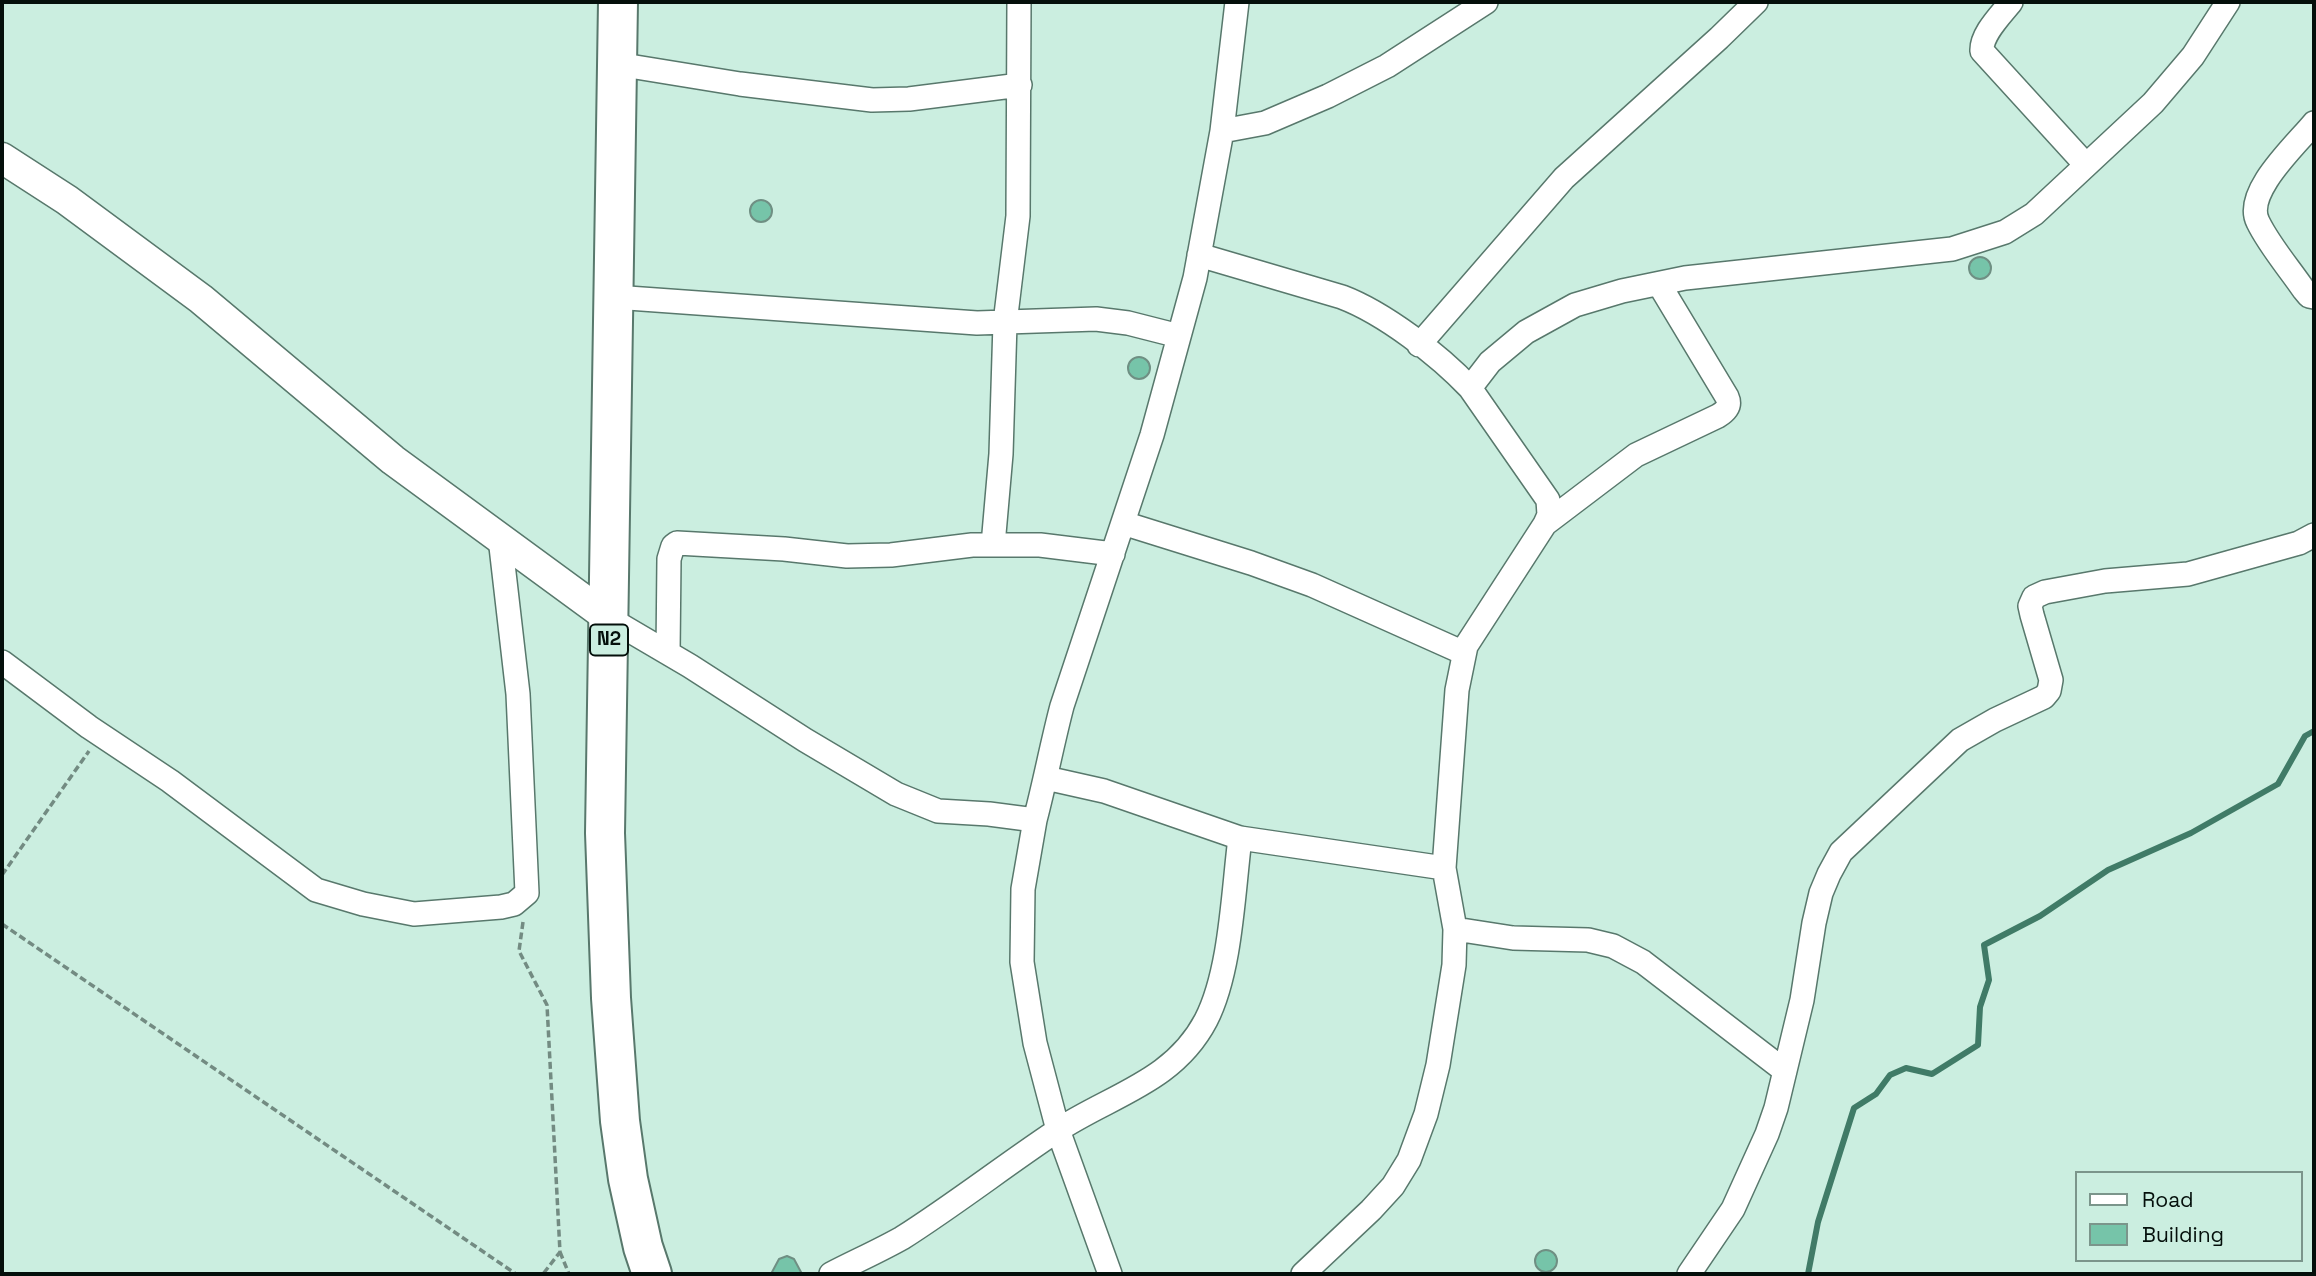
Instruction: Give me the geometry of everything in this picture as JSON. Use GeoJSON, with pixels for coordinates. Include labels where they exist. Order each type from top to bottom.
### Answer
{"type":"FeatureCollection","features":[{"type":"Feature","properties":{"kind":"highway","name":"N2"},"geometry":{"type":"LineString","coordinates":[[618,2],[605,833],[611,998],[620,1121],[628,1179],[643,1247],[652,1274]]}},
{"type":"Feature","properties":{"kind":"street"},"geometry":{"type":"LineString","coordinates":[[993,545],[1001,454],[1005,323],[1018,216],[1020,2]]}},
{"type":"Feature","properties":{"kind":"street"},"geometry":{"type":"LineString","coordinates":[[1110,1274],[1059,1130],[1035,1042],[1022,962],[1023,889],[1035,820],[1062,706],[1152,435],[1195,278],[1222,131],[1237,2]]}},
{"type":"Feature","properties":{"kind":"street"},"geometry":{"type":"LineString","coordinates":[[1222,131],[1265,123],[1340,90],[1387,66],[1486,2]]}},
{"type":"Feature","properties":{"kind":"street"},"geometry":{"type":"LineString","coordinates":[[1419,345],[1564,178],[1756,2]]}},
{"type":"Feature","properties":{"kind":"street"},"geometry":{"type":"LineString","coordinates":[[2011,2],[1985,37],[1981,45],[1982,51],[2086,165]]}},
{"type":"Feature","properties":{"kind":"street"},"geometry":{"type":"LineString","coordinates":[[1470,388],[1490,362],[1526,332],[1575,305],[1685,278],[1952,249],[2005,232],[2034,214],[2153,103],[2209,33],[2228,2]]}},
{"type":"Feature","properties":{"kind":"street"},"geometry":{"type":"LineString","coordinates":[[617,64],[754,86],[872,100],[909,99],[1020,85]]}},
{"type":"Feature","properties":{"kind":"street"},"geometry":{"type":"LineString","coordinates":[[2314,123],[2263,185],[2255,205],[2257,221],[2309,296],[2314,297]]}},
{"type":"Feature","properties":{"kind":"street"},"geometry":{"type":"LineString","coordinates":[[2,158],[67,200],[201,299],[393,460],[610,619],[896,794],[938,811],[1035,820]]}},
{"type":"Feature","properties":{"kind":"street"},"geometry":{"type":"LineString","coordinates":[[1199,255],[1358,304],[1398,327],[1470,388],[1548,500],[1549,515],[1545,524],[1464,653],[1457,690],[1444,869],[1455,929],[1454,965],[1438,1065],[1426,1114],[1409,1160],[1393,1186],[1303,1274]]}},
{"type":"Feature","properties":{"kind":"street"},"geometry":{"type":"LineString","coordinates":[[1545,524],[1636,455],[1718,416],[1728,407],[1727,397],[1659,284]]}},
{"type":"Feature","properties":{"kind":"street"},"geometry":{"type":"LineString","coordinates":[[614,297],[1005,323],[1096,319],[1128,323],[1179,336]]}},
{"type":"Feature","properties":{"kind":"street"},"geometry":{"type":"LineString","coordinates":[[1123,523],[1312,585],[1464,653]]}},
{"type":"Feature","properties":{"kind":"street"},"geometry":{"type":"LineString","coordinates":[[1689,1274],[1732,1209],[1767,1134],[1802,1000],[1819,903],[1829,874],[1841,852],[1960,740],[2044,697],[2049,691],[2051,680],[2030,606],[2034,597],[2105,581],[2188,574],[2299,543],[2314,535]]}},
{"type":"Feature","properties":{"kind":"street"},"geometry":{"type":"LineString","coordinates":[[2,662],[100,735],[170,781],[316,890],[352,901],[414,914],[500,908],[514,904],[527,893],[518,694],[500,538]]}},
{"type":"Feature","properties":{"kind":"street"},"geometry":{"type":"LineString","coordinates":[[668,653],[669,559],[673,546],[677,543],[784,549],[847,556],[891,555],[972,545],[1040,545],[1113,554]]}},
{"type":"Feature","properties":{"kind":"street"},"geometry":{"type":"LineString","coordinates":[[1046,778],[1104,791],[1240,838],[1444,869]]}},
{"type":"Feature","properties":{"kind":"street"},"geometry":{"type":"LineString","coordinates":[[831,1274],[901,1238],[1059,1130],[1135,1089],[1164,1070],[1190,1045],[1206,1019],[1222,981],[1240,838]]}},
{"type":"Feature","properties":{"kind":"street"},"geometry":{"type":"LineString","coordinates":[[1455,929],[1513,938],[1588,940],[1613,946],[1643,962],[1785,1071]]}},
{"type":"Feature","properties":{"kind":"path"},"geometry":{"type":"LineString","coordinates":[[2,875],[100,735]]}},
{"type":"Feature","properties":{"kind":"path"},"geometry":{"type":"LineString","coordinates":[[527,893],[519,951],[547,1005],[559,1252],[569,1274]]}},
{"type":"Feature","properties":{"kind":"path"},"geometry":{"type":"LineString","coordinates":[[2,924],[516,1274]]}},
{"type":"Feature","properties":{"kind":"path"},"geometry":{"type":"LineString","coordinates":[[543,1274],[559,1252]]}},
{"type":"Feature","properties":{"kind":"building"},"geometry":{"type":"Polygon","coordinates":[[[757,200],[765,200],[772,207],[772,215],[765,222],[757,222],[750,215],[750,207],[757,200]]]}},
{"type":"Feature","properties":{"kind":"building"},"geometry":{"type":"Polygon","coordinates":[[[1976,257],[1984,257],[1991,264],[1991,272],[1984,279],[1976,279],[1969,272],[1969,264],[1976,257]]]}},
{"type":"Feature","properties":{"kind":"building"},"geometry":{"type":"Polygon","coordinates":[[[1135,357],[1143,357],[1150,364],[1150,372],[1143,379],[1135,379],[1128,372],[1128,364],[1135,357]]]}},
{"type":"Feature","properties":{"kind":"building"},"geometry":{"type":"Polygon","coordinates":[[[1542,1250],[1550,1250],[1557,1257],[1557,1265],[1550,1272],[1542,1272],[1535,1265],[1535,1257],[1542,1250]]]}},
{"type":"Feature","properties":{"kind":"building"},"geometry":{"type":"Polygon","coordinates":[[[787,1256],[794,1259],[802,1274],[771,1274],[779,1259],[787,1256]]]}},
{"type":"Feature","properties":{"kind":"waterway"},"geometry":{"type":"LineString","coordinates":[[1808,1274],[1818,1222],[1854,1108],[1876,1094],[1890,1075],[1906,1068],[1932,1074],[1978,1045],[1980,1007],[1989,980],[1984,945],[2040,916],[2108,870],[2191,833],[2278,784],[2305,736],[2314,731]]}}]}
